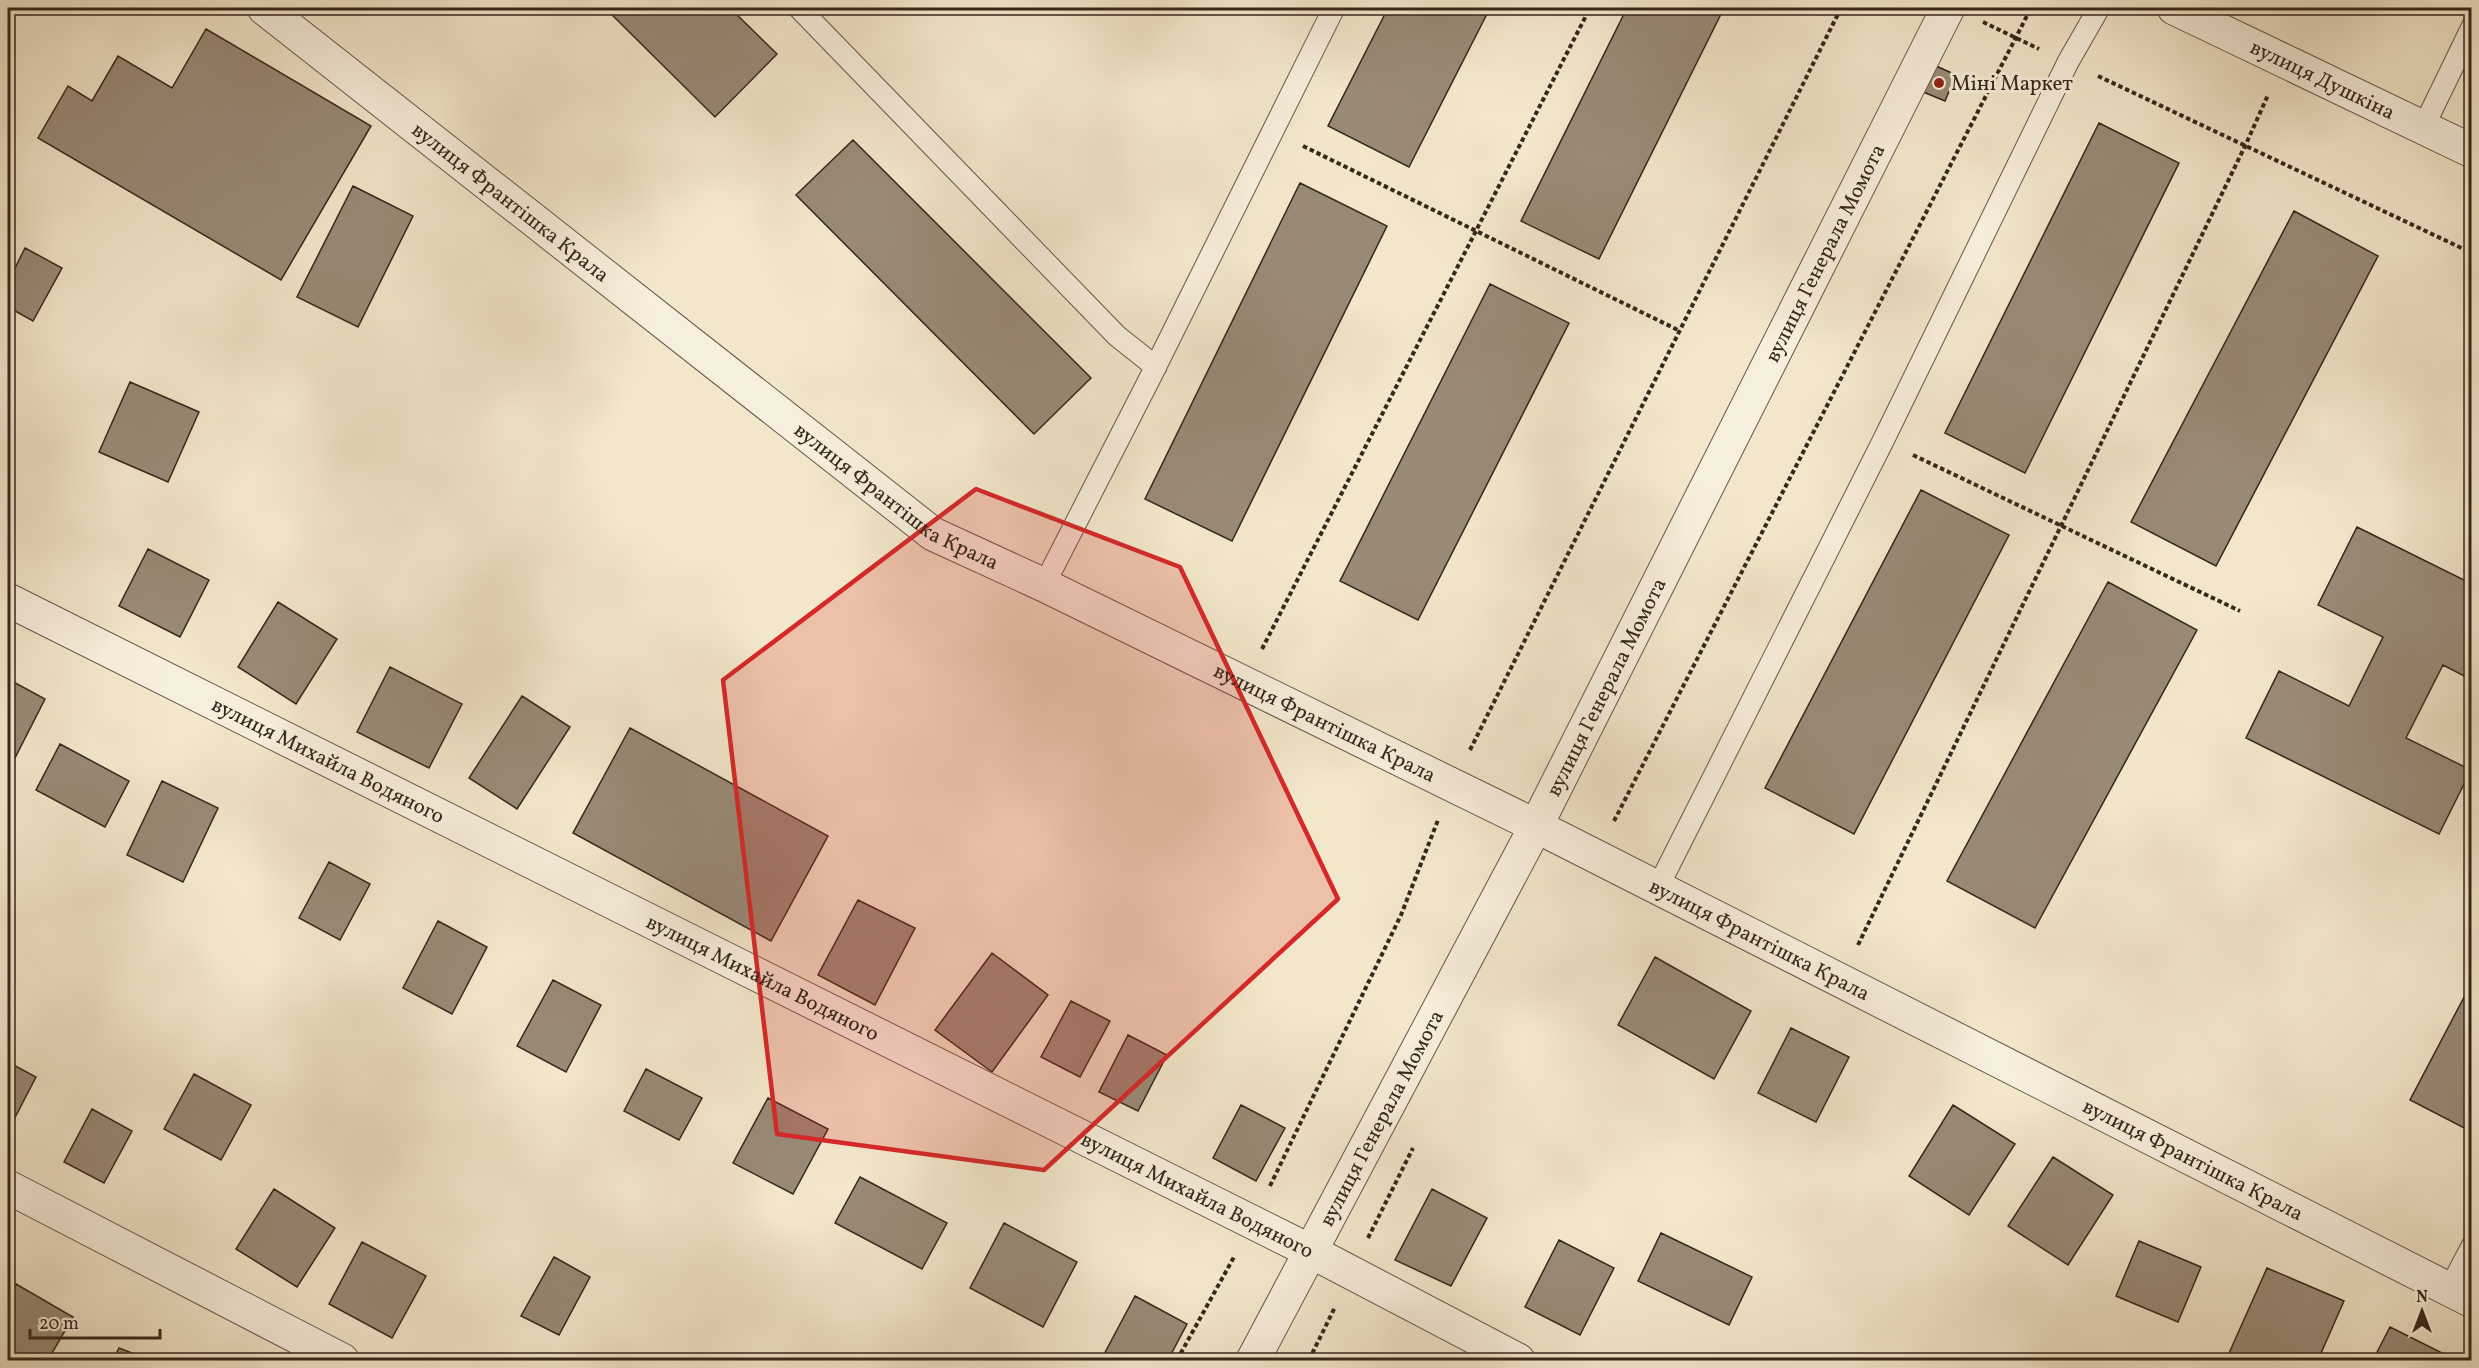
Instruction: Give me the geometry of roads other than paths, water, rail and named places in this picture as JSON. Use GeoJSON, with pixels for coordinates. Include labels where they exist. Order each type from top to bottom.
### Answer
{"type":"FeatureCollection","features":[{"type":"Feature","properties":{"kind":"street","name":"вулиця Франтішка Крала"},"geometry":{"type":"LineString","coordinates":[[264,8],[933,534],[1044,585],[1244,685],[1536,826],[2460,1296]]}},
{"type":"Feature","properties":{"kind":"street","name":"вулиця Душкіна"},"geometry":{"type":"LineString","coordinates":[[2174,8],[2472,151]]}},
{"type":"Feature","properties":{"kind":"street","name":"вулиця Генерала Момота"},"geometry":{"type":"LineString","coordinates":[[1253,1360],[1536,826],[1961,13]]}},
{"type":"Feature","properties":{"kind":"street","name":"вулиця Михайла Водяного"},"geometry":{"type":"LineString","coordinates":[[8,600],[1310,1251],[1518,1360]]}},
{"type":"Feature","properties":{"kind":"street"},"geometry":{"type":"LineString","coordinates":[[8,1187],[342,1360]]}},
{"type":"Feature","properties":{"kind":"lane"},"geometry":{"type":"LineString","coordinates":[[799,8],[1117,336],[1156,367]]}},
{"type":"Feature","properties":{"kind":"lane"},"geometry":{"type":"LineString","coordinates":[[1044,585],[1156,367],[1334,8]]}},
{"type":"Feature","properties":{"kind":"lane"},"geometry":{"type":"LineString","coordinates":[[1658,887],[1882,441],[2068,62],[2099,8]]}},
{"type":"Feature","properties":{"kind":"lane"},"geometry":{"type":"LineString","coordinates":[[2423,128],[2472,27]]}},
{"type":"Feature","properties":{"kind":"lane"},"geometry":{"type":"LineString","coordinates":[[2460,1296],[2472,1246]]}},
{"type":"Feature","properties":{"kind":"place","name":"Міні Маркет"},"geometry":{"type":"Point","coordinates":[1939,83]}}]}
